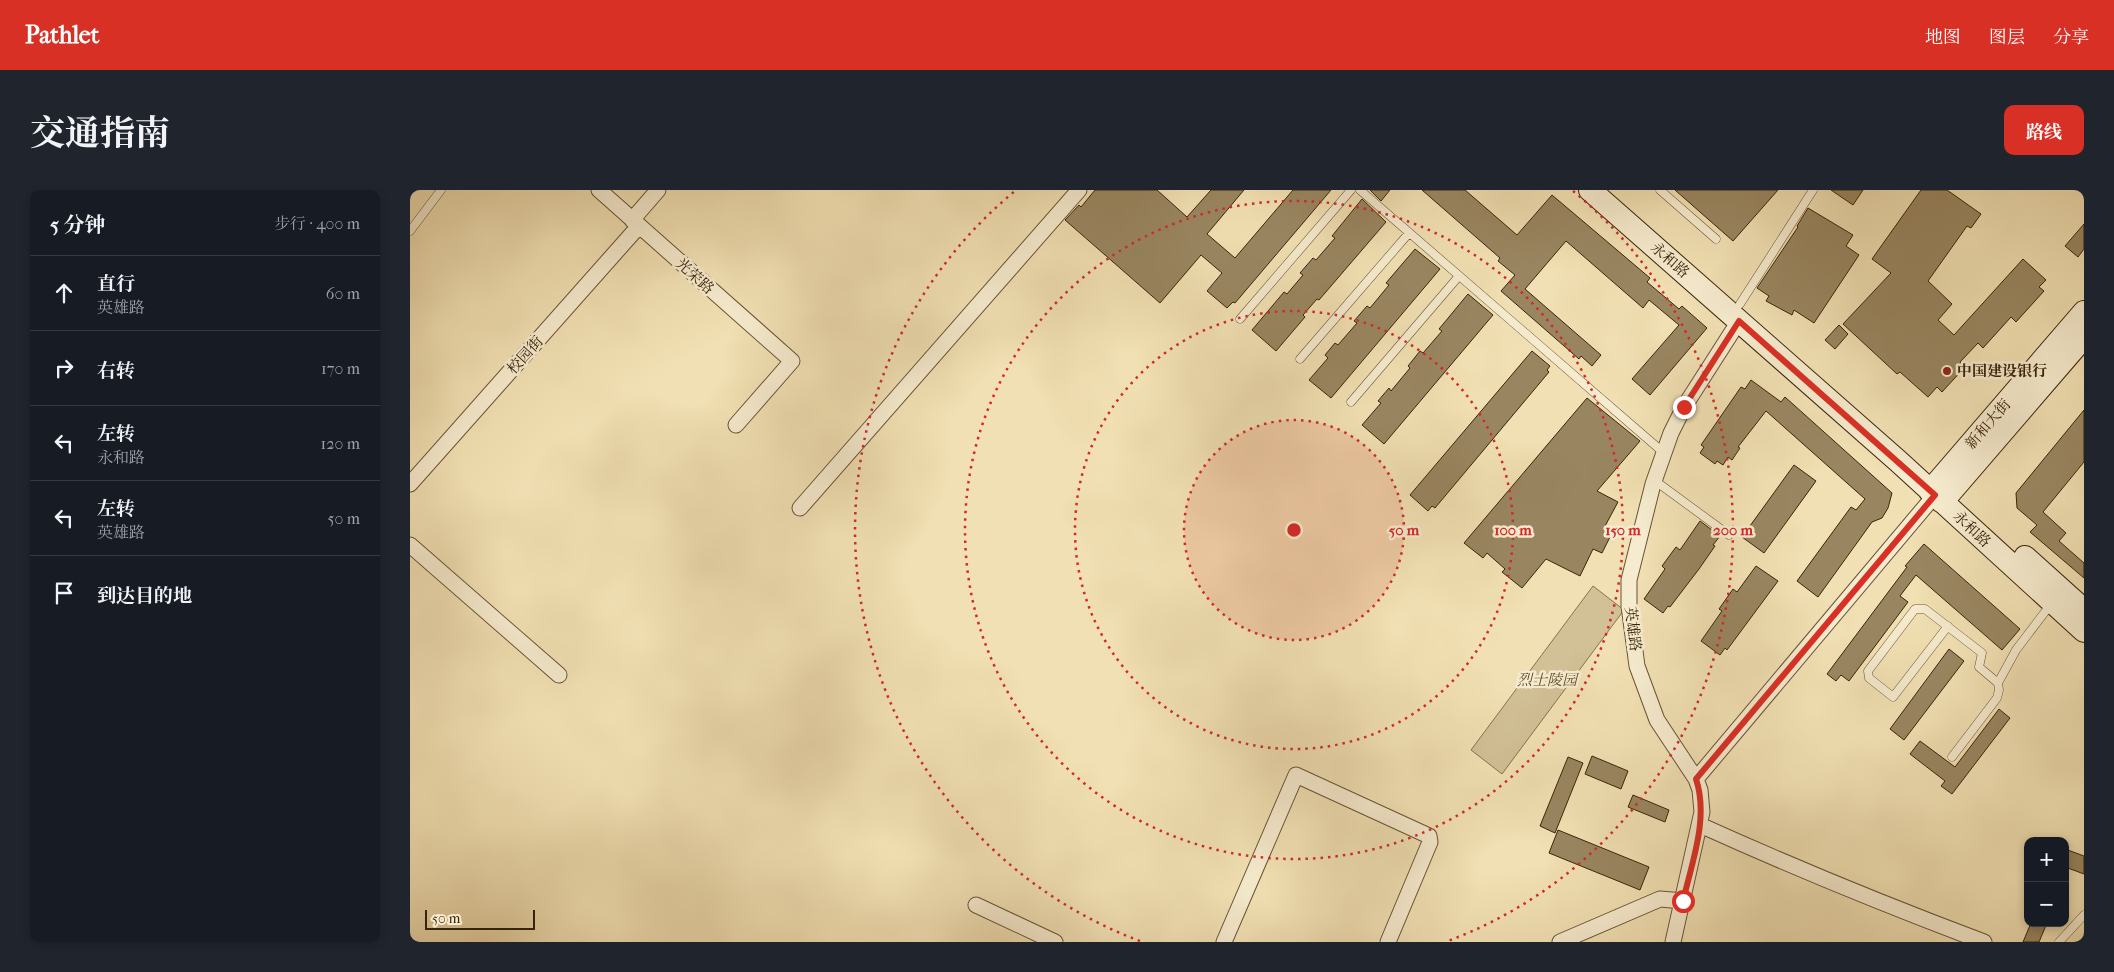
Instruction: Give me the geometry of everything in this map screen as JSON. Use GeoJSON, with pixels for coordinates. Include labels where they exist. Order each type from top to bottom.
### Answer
{"type":"FeatureCollection","features":[{"type":"Feature","properties":{"kind":"main road","name":"永和路"},"geometry":{"type":"LineString","coordinates":[[1590,190],[1740,313]]}},
{"type":"Feature","properties":{"kind":"main road","name":"永和路"},"geometry":{"type":"LineString","coordinates":[[1610,190],[1740,313],[1940,492],[2084,609]]}},
{"type":"Feature","properties":{"kind":"main road","name":"新和大街"},"geometry":{"type":"LineString","coordinates":[[1940,492],[2084,312]]}},
{"type":"Feature","properties":{"kind":"main road","name":"新和大街"},"geometry":{"type":"LineString","coordinates":[[1940,492],[2084,337]]}},
{"type":"Feature","properties":{"kind":"main road","name":"永和路"},"geometry":{"type":"LineString","coordinates":[[1940,492],[2052,603],[2084,631]]}},
{"type":"Feature","properties":{"kind":"street","name":"光荣路"},"geometry":{"type":"LineString","coordinates":[[598,190],[792,361],[736,425]]}},
{"type":"Feature","properties":{"kind":"street","name":"校园街"},"geometry":{"type":"LineString","coordinates":[[410,484],[635,223],[658,190]]}},
{"type":"Feature","properties":{"kind":"street"},"geometry":{"type":"LineString","coordinates":[[800,508],[1079,190]]}},
{"type":"Feature","properties":{"kind":"street","name":"英雄路"},"geometry":{"type":"LineString","coordinates":[[1673,942],[1700,825],[1702,812],[1700,790],[1696,779],[1657,720],[1646,693],[1637,666],[1629,606],[1629,580],[1654,480],[1664,453],[1684,407],[1740,313]]}},
{"type":"Feature","properties":{"kind":"street"},"geometry":{"type":"LineString","coordinates":[[1696,779],[1940,492]]}},
{"type":"Feature","properties":{"kind":"street"},"geometry":{"type":"LineString","coordinates":[[410,545],[559,675]]}},
{"type":"Feature","properties":{"kind":"street"},"geometry":{"type":"LineString","coordinates":[[1224,942],[1296,775],[1429,836],[1430,842],[1388,942]]}},
{"type":"Feature","properties":{"kind":"street"},"geometry":{"type":"LineString","coordinates":[[1700,825],[1917,917],[1984,942]]}},
{"type":"Feature","properties":{"kind":"street"},"geometry":{"type":"LineString","coordinates":[[1560,942],[1660,899],[1683,901]]}},
{"type":"Feature","properties":{"kind":"street"},"geometry":{"type":"LineString","coordinates":[[976,905],[1055,942]]}},
{"type":"Feature","properties":{"kind":"lane"},"geometry":{"type":"LineString","coordinates":[[410,231],[441,190]]}},
{"type":"Feature","properties":{"kind":"lane"},"geometry":{"type":"LineString","coordinates":[[1240,319],[1351,190]]}},
{"type":"Feature","properties":{"kind":"lane"},"geometry":{"type":"LineString","coordinates":[[1360,190],[1664,453]]}},
{"type":"Feature","properties":{"kind":"lane"},"geometry":{"type":"LineString","coordinates":[[1660,190],[1716,239]]}},
{"type":"Feature","properties":{"kind":"lane"},"geometry":{"type":"LineString","coordinates":[[1740,313],[1813,190]]}},
{"type":"Feature","properties":{"kind":"lane"},"geometry":{"type":"LineString","coordinates":[[1300,359],[1409,232]]}},
{"type":"Feature","properties":{"kind":"lane"},"geometry":{"type":"LineString","coordinates":[[1351,402],[1460,276]]}},
{"type":"Feature","properties":{"kind":"lane"},"geometry":{"type":"LineString","coordinates":[[1654,480],[1729,535]]}},
{"type":"Feature","properties":{"kind":"lane"},"geometry":{"type":"LineString","coordinates":[[1952,757],[1997,698],[1998,683],[2016,650],[2052,603]]}},
{"type":"Feature","properties":{"kind":"lane"},"geometry":{"type":"LineString","coordinates":[[1948,626],[1893,697],[1868,678],[1868,671],[1915,609],[1925,609],[1948,626],[1982,653],[1979,667],[1998,683]]}},
{"type":"Feature","properties":{"kind":"lane"},"geometry":{"type":"LineString","coordinates":[[2059,942],[2084,915]]}},
{"type":"Feature","properties":{"kind":"green space","name":"烈士陵园"},"geometry":{"type":"Polygon","coordinates":[[[1593,586],[1624,610],[1502,774],[1471,750],[1593,586]]]}},
{"type":"Feature","properties":{"kind":"building"},"geometry":{"type":"Polygon","coordinates":[[[1095,190],[1157,190],[1187,217],[1211,190],[1244,190],[1207,234],[1235,258],[1293,190],[1331,190],[1235,303],[1233,302],[1227,308],[1207,291],[1222,273],[1201,255],[1160,303],[1065,220],[1079,205],[1081,207],[1095,190]]]}},
{"type":"Feature","properties":{"kind":"building"},"geometry":{"type":"Polygon","coordinates":[[[1370,190],[1390,190],[1381,201],[1370,190]]]}},
{"type":"Feature","properties":{"kind":"building"},"geometry":{"type":"Polygon","coordinates":[[[1422,190],[1465,190],[1517,235],[1552,195],[1650,278],[1647,282],[1679,309],[1682,306],[1707,328],[1650,395],[1632,379],[1679,325],[1649,300],[1643,308],[1566,241],[1525,289],[1601,355],[1592,366],[1581,356],[1579,359],[1501,291],[1515,275],[1498,261],[1500,258],[1422,190]]]}},
{"type":"Feature","properties":{"kind":"building"},"geometry":{"type":"Polygon","coordinates":[[[1675,190],[1778,190],[1733,241],[1675,190]]]}},
{"type":"Feature","properties":{"kind":"building"},"geometry":{"type":"Polygon","coordinates":[[[1831,190],[1863,190],[1853,205],[1831,190]]]}},
{"type":"Feature","properties":{"kind":"building"},"geometry":{"type":"Polygon","coordinates":[[[1921,190],[1947,190],[1981,214],[1971,228],[1967,226],[1928,281],[1952,304],[1938,320],[1954,335],[2023,259],[2046,280],[2039,287],[2044,291],[2016,322],[2011,317],[1983,348],[1978,343],[1960,362],[1965,367],[1942,392],[1937,387],[1928,397],[1900,372],[1897,374],[1843,324],[1891,273],[1872,259],[1921,190]]]}},
{"type":"Feature","properties":{"kind":"building"},"geometry":{"type":"Polygon","coordinates":[[[1362,199],[1386,222],[1319,300],[1317,299],[1303,315],[1305,317],[1276,351],[1252,330],[1284,292],[1287,294],[1303,275],[1300,273],[1313,258],[1316,260],[1335,238],[1332,236],[1362,199]]]}},
{"type":"Feature","properties":{"kind":"building"},"geometry":{"type":"Polygon","coordinates":[[[1808,208],[1853,235],[1846,246],[1859,255],[1814,323],[1794,310],[1792,315],[1766,301],[1769,296],[1757,288],[1798,227],[1808,208]]]}},
{"type":"Feature","properties":{"kind":"building"},"geometry":{"type":"Polygon","coordinates":[[[2084,224],[2084,249],[2078,257],[2065,246],[2084,224]]]}},
{"type":"Feature","properties":{"kind":"building"},"geometry":{"type":"Polygon","coordinates":[[[1415,249],[1440,269],[1331,398],[1309,380],[1328,358],[1325,355],[1335,343],[1338,345],[1357,323],[1354,321],[1367,306],[1370,308],[1389,285],[1386,283],[1415,249]]]}},
{"type":"Feature","properties":{"kind":"building"},"geometry":{"type":"Polygon","coordinates":[[[1468,294],[1493,315],[1384,444],[1362,425],[1381,403],[1378,401],[1389,388],[1391,391],[1410,368],[1408,366],[1420,351],[1423,353],[1442,331],[1439,329],[1468,294]]]}},
{"type":"Feature","properties":{"kind":"building"},"geometry":{"type":"Polygon","coordinates":[[[1839,325],[1848,334],[1835,349],[1825,340],[1839,325]]]}},
{"type":"Feature","properties":{"kind":"building"},"geometry":{"type":"Polygon","coordinates":[[[1532,351],[1550,366],[1547,370],[1549,372],[1435,508],[1432,506],[1428,511],[1410,495],[1532,351]]]}},
{"type":"Feature","properties":{"kind":"building"},"geometry":{"type":"Polygon","coordinates":[[[1751,380],[1781,402],[1785,397],[1892,493],[1888,508],[1882,518],[1872,522],[1818,597],[1797,581],[1851,507],[1856,510],[1865,499],[1766,411],[1738,447],[1740,448],[1732,460],[1728,457],[1723,465],[1717,461],[1715,464],[1700,453],[1704,447],[1701,445],[1741,387],[1745,389],[1751,380]]]}},
{"type":"Feature","properties":{"kind":"building"},"geometry":{"type":"Polygon","coordinates":[[[1587,398],[1640,441],[1597,491],[1618,502],[1604,528],[1612,533],[1602,553],[1593,549],[1580,576],[1546,559],[1522,588],[1502,572],[1505,569],[1487,553],[1483,558],[1464,543],[1587,398]]]}},
{"type":"Feature","properties":{"kind":"building"},"geometry":{"type":"Polygon","coordinates":[[[2084,410],[2084,462],[2043,512],[2066,533],[2059,541],[2084,563],[2084,578],[2030,532],[2037,525],[2017,508],[2016,493],[2084,410]]]}},
{"type":"Feature","properties":{"kind":"building"},"geometry":{"type":"Polygon","coordinates":[[[1794,465],[1816,481],[1764,553],[1742,537],[1794,465]]]}},
{"type":"Feature","properties":{"kind":"building"},"geometry":{"type":"Polygon","coordinates":[[[1700,521],[1720,536],[1699,569],[1670,607],[1668,606],[1663,613],[1644,599],[1665,569],[1662,566],[1676,547],[1680,550],[1700,521]]]}},
{"type":"Feature","properties":{"kind":"building"},"geometry":{"type":"Polygon","coordinates":[[[1924,544],[2020,629],[2002,650],[1916,575],[1900,596],[1908,602],[1849,681],[1841,675],[1836,681],[1827,674],[1907,567],[1905,566],[1924,544]]]}},
{"type":"Feature","properties":{"kind":"building"},"geometry":{"type":"Polygon","coordinates":[[[1756,566],[1778,581],[1727,650],[1725,648],[1720,655],[1701,641],[1722,611],[1719,609],[1733,589],[1737,592],[1756,566]]]}},
{"type":"Feature","properties":{"kind":"building"},"geometry":{"type":"Polygon","coordinates":[[[1949,649],[1964,661],[1904,740],[1890,729],[1949,649]]]}},
{"type":"Feature","properties":{"kind":"building"},"geometry":{"type":"Polygon","coordinates":[[[1999,709],[2010,718],[1952,794],[1941,786],[1945,781],[1910,754],[1920,741],[1955,767],[1999,709]]]}},
{"type":"Feature","properties":{"kind":"building"},"geometry":{"type":"Polygon","coordinates":[[[1592,756],[1628,771],[1621,789],[1585,774],[1592,756]]]}},
{"type":"Feature","properties":{"kind":"building"},"geometry":{"type":"Polygon","coordinates":[[[1568,757],[1583,763],[1555,833],[1540,826],[1568,757]]]}},
{"type":"Feature","properties":{"kind":"building"},"geometry":{"type":"Polygon","coordinates":[[[1633,795],[1669,810],[1665,822],[1628,807],[1633,795]]]}},
{"type":"Feature","properties":{"kind":"building"},"geometry":{"type":"Polygon","coordinates":[[[1558,830],[1649,867],[1640,890],[1549,853],[1558,830]]]}},
{"type":"Feature","properties":{"kind":"building"},"geometry":{"type":"Polygon","coordinates":[[[2069,850],[2084,856],[2084,874],[2069,868],[2069,850]]]}},
{"type":"Feature","properties":{"kind":"building"},"geometry":{"type":"Polygon","coordinates":[[[2029,927],[2045,927],[2039,942],[2023,942],[2029,927]]]}},
{"type":"Feature","properties":{"kind":"place","name":"中国建设银行"},"geometry":{"type":"Point","coordinates":[1947,371]}},
{"type":"Feature","properties":{"kind":"route"},"geometry":{"type":"LineString","coordinates":[[1683,901],[1702,812],[1700,790],[1696,779],[1935,495],[1739,321],[1684,407]]}}]}
